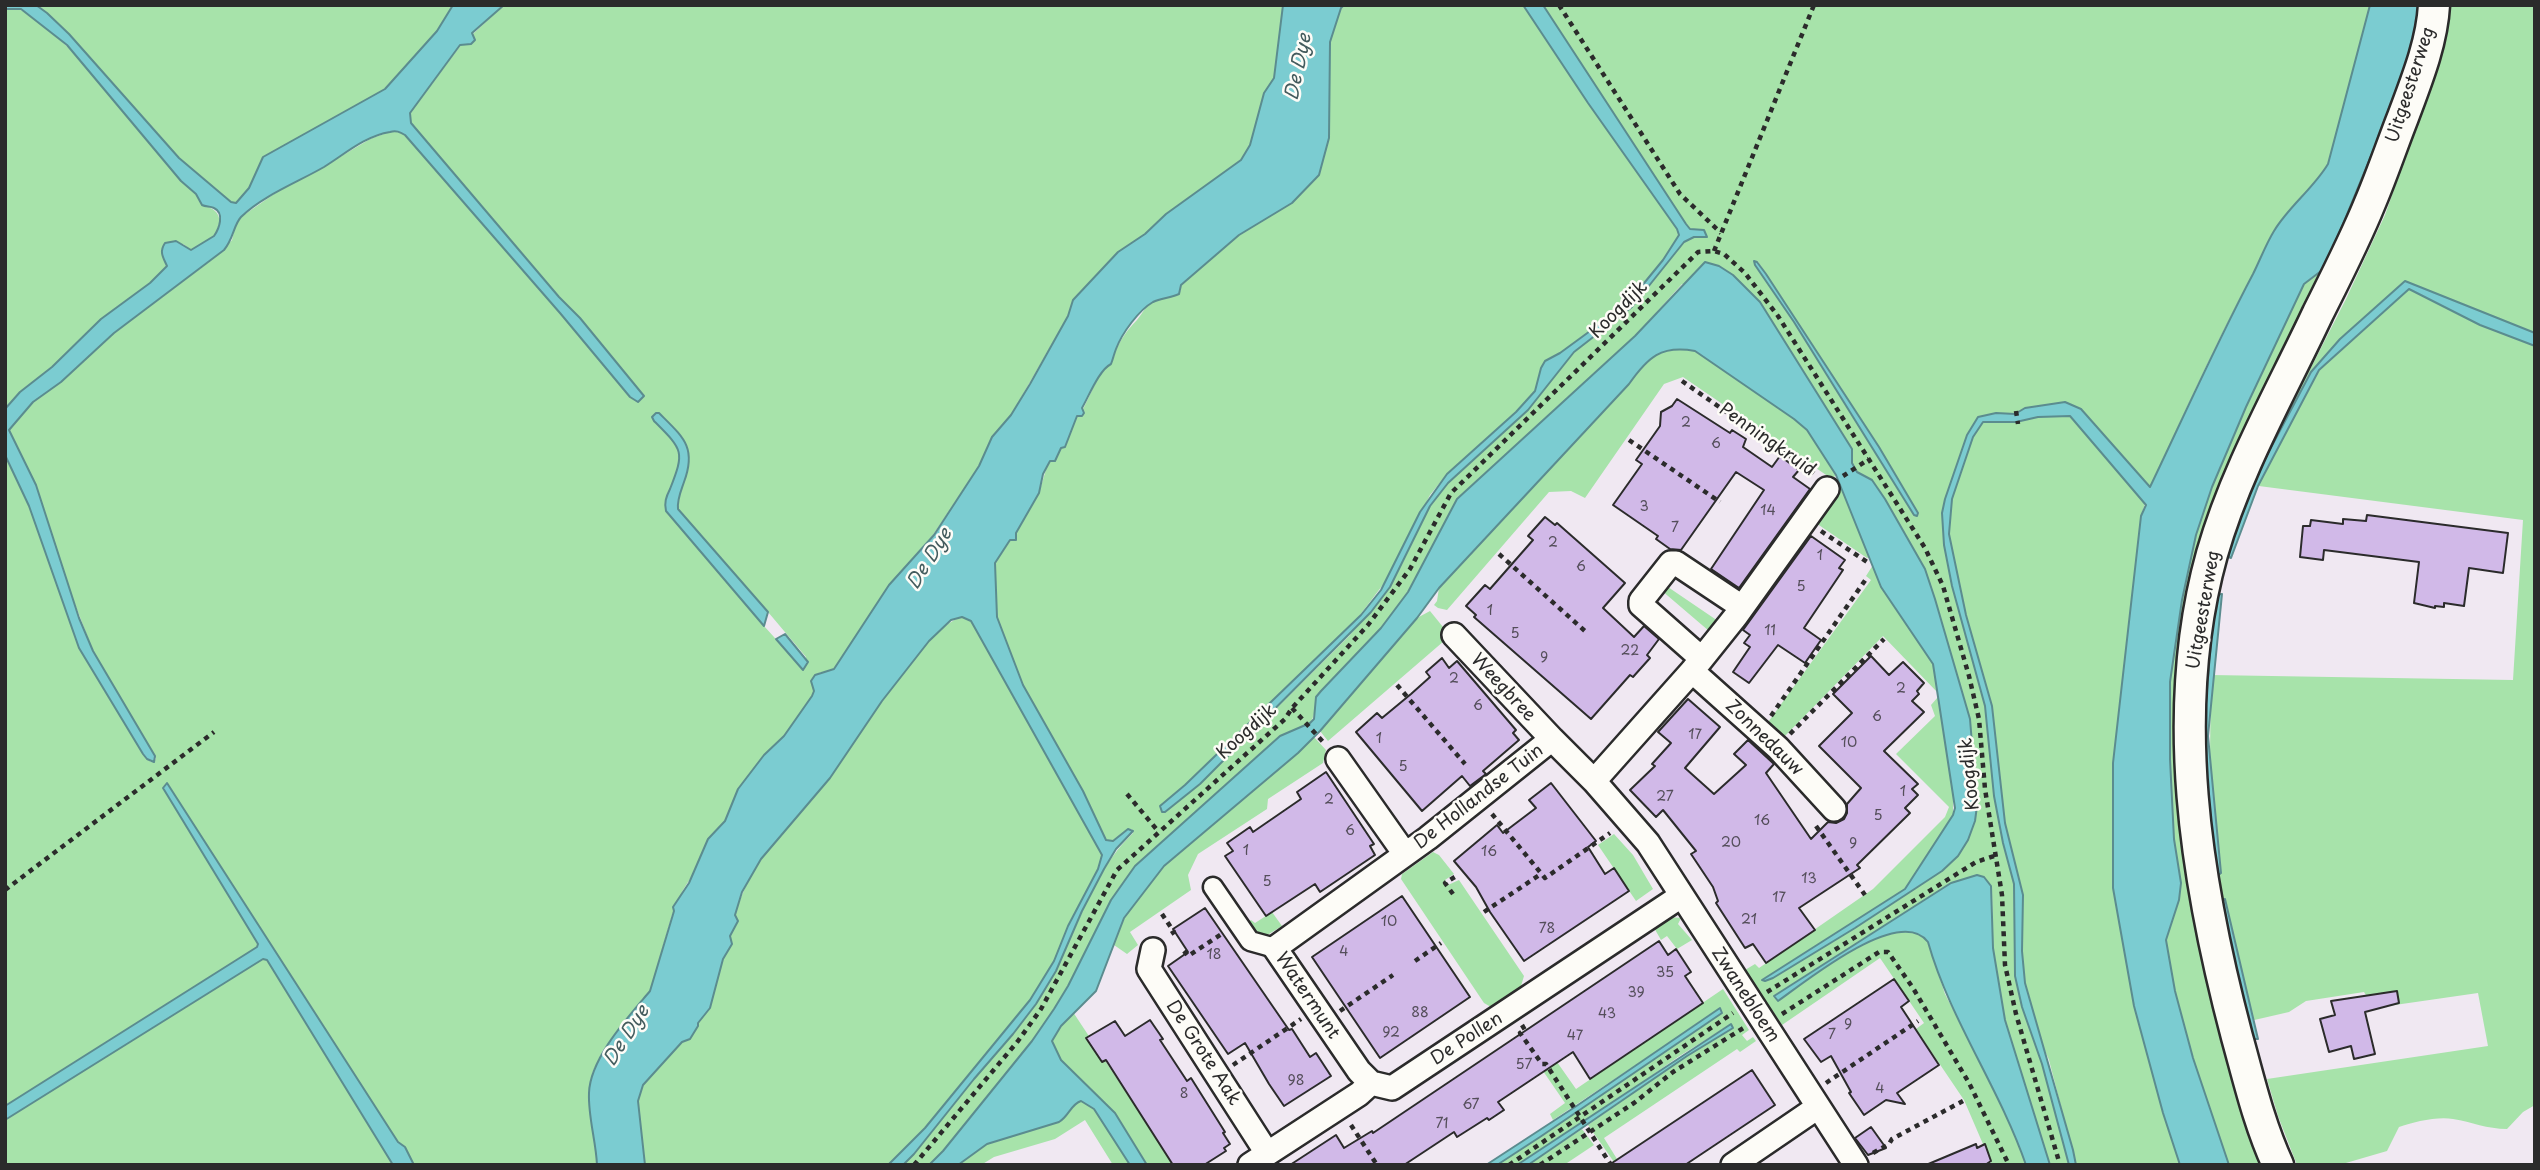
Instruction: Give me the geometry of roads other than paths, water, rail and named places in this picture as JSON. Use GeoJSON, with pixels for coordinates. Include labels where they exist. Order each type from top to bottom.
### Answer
{"type":"FeatureCollection","features":[{"type":"Feature","properties":{"kind":"street","name":"Uitgeesterweg"},"geometry":{"type":"LineString","coordinates":[[2278,1165],[2257,1108],[2228,1003],[2203,881],[2190,761],[2195,652],[2205,586],[2223,519],[2254,446],[2371,202],[2422,61],[2434,5]]}},
{"type":"Feature","properties":{"kind":"street","name":"Penningkruid"},"geometry":{"type":"LineString","coordinates":[[1594,781],[1740,610],[1830,485]]}},
{"type":"Feature","properties":{"kind":"street","name":"Zonnedauw"},"geometry":{"type":"LineString","coordinates":[[1740,610],[1736,603],[1676,563],[1671,563],[1641,605],[1834,809]]}},
{"type":"Feature","properties":{"kind":"street","name":"Weegbree"},"geometry":{"type":"LineString","coordinates":[[1454,635],[1552,740]]}},
{"type":"Feature","properties":{"kind":"street","name":"De Hollandse Tuin"},"geometry":{"type":"LineString","coordinates":[[1275,948],[1405,854],[1552,740],[1594,781],[1648,843],[1681,896]]}},
{"type":"Feature","properties":{"kind":"street"},"geometry":{"type":"LineString","coordinates":[[1338,759],[1405,854]]}},
{"type":"Feature","properties":{"kind":"street","name":"Watermunt"},"geometry":{"type":"LineString","coordinates":[[1213,887],[1250,941],[1260,945],[1266,943],[1275,948],[1359,1071],[1371,1083]]}},
{"type":"Feature","properties":{"kind":"street","name":"De Pollen"},"geometry":{"type":"LineString","coordinates":[[1371,1083],[1392,1088],[1681,896]]}},
{"type":"Feature","properties":{"kind":"street","name":"Zwanebloem"},"geometry":{"type":"LineString","coordinates":[[1681,896],[1756,1026],[1814,1100]]}},
{"type":"Feature","properties":{"kind":"street","name":"De Grote Aak"},"geometry":{"type":"LineString","coordinates":[[1159,944],[1149,969],[1217,1075],[1259,1159]]}},
{"type":"Feature","properties":{"kind":"street"},"geometry":{"type":"LineString","coordinates":[[1259,1159],[1371,1083]]}},
{"type":"Feature","properties":{"kind":"street"},"geometry":{"type":"LineString","coordinates":[[1733,1165],[1814,1100],[1861,1161]]}},
{"type":"Feature","properties":{"kind":"water"},"geometry":{"type":"Polygon","coordinates":[[[5,5],[36,5],[47,13],[69,34],[179,158],[231,202],[236,203],[249,188],[263,157],[385,89],[437,31],[453,5],[504,5],[472,33],[475,40],[471,44],[460,45],[410,113],[411,123],[644,396],[638,402],[630,397],[560,313],[401,133],[392,131],[364,141],[250,209],[238,221],[224,250],[114,333],[61,382],[33,402],[9,430],[36,485],[79,618],[93,651],[155,756],[154,762],[143,754],[79,648],[29,506],[5,455],[5,409],[20,392],[52,367],[101,319],[150,283],[167,266],[162,252],[165,243],[176,241],[191,250],[214,236],[220,217],[214,208],[202,205],[196,194],[181,181],[67,45],[21,9],[5,9],[5,5]]]}},
{"type":"Feature","properties":{"kind":"water","name":"De Dye"},"geometry":{"type":"Polygon","coordinates":[[[1283,5],[1344,5],[1330,42],[1329,138],[1319,175],[1292,203],[1239,235],[1181,285],[1179,294],[1153,302],[1137,316],[1119,343],[1111,364],[1095,384],[1082,408],[1084,413],[1077,416],[1065,447],[1061,448],[1055,461],[1050,461],[1043,474],[1039,493],[1016,533],[1016,540],[1010,540],[995,563],[997,617],[1023,685],[1083,791],[1106,840],[1113,841],[1128,829],[1133,831],[1116,849],[1104,869],[1056,971],[1013,1034],[914,1154],[903,1165],[888,1165],[925,1128],[1030,1000],[1054,961],[1068,926],[1098,869],[1102,855],[971,621],[962,617],[951,620],[929,641],[882,701],[830,778],[761,859],[742,892],[735,915],[738,921],[730,936],[732,944],[723,959],[710,1008],[690,1039],[682,1042],[643,1085],[638,1101],[645,1165],[597,1165],[589,1102],[591,1080],[612,1038],[650,991],[673,907],[689,883],[708,839],[725,821],[738,789],[764,755],[784,736],[812,696],[814,691],[811,681],[815,675],[834,669],[889,585],[934,535],[979,466],[992,437],[1011,415],[1030,384],[1068,316],[1073,300],[1118,252],[1241,160],[1250,145],[1264,93],[1274,78],[1283,5]]]}},
{"type":"Feature","properties":{"kind":"water"},"geometry":{"type":"Polygon","coordinates":[[[1523,5],[1543,5],[1686,224],[1690,229],[1704,230],[1707,237],[1694,237],[1684,242],[1632,307],[1574,352],[1528,410],[1448,483],[1430,506],[1390,587],[1371,612],[1200,784],[1162,812],[1160,806],[1361,615],[1381,590],[1420,512],[1447,474],[1516,412],[1535,391],[1545,361],[1627,304],[1663,260],[1679,235],[1523,5]]]}},
{"type":"Feature","properties":{"kind":"water"},"geometry":{"type":"Polygon","coordinates":[[[2370,5],[2422,5],[2416,39],[2399,88],[2325,268],[2304,284],[2212,487],[2196,535],[2182,600],[2170,682],[2174,839],[2181,883],[2179,900],[2166,940],[2175,991],[2193,1058],[2229,1165],[2180,1165],[2134,1006],[2113,888],[2113,763],[2141,516],[2146,505],[2070,416],[2038,417],[2016,422],[1983,422],[1973,437],[1952,499],[1949,534],[1966,615],[1992,706],[2005,823],[2023,895],[2022,951],[2025,983],[2073,1150],[2076,1165],[2069,1165],[2015,976],[2014,884],[1994,796],[1985,706],[1952,586],[1944,545],[1942,513],[1945,499],[1967,435],[1978,417],[1996,413],[2015,414],[2025,408],[2065,402],[2081,409],[2150,487],[2271,236],[2328,164],[2370,5]]]}},
{"type":"Feature","properties":{"kind":"water"},"geometry":{"type":"Polygon","coordinates":[[[1754,261],[1766,274],[1879,447],[1918,513],[1917,516],[1914,515],[1754,261]]]}},
{"type":"Feature","properties":{"kind":"water"},"geometry":{"type":"Polygon","coordinates":[[[1705,262],[1719,266],[1733,275],[1760,302],[1852,449],[1852,463],[1857,472],[1872,480],[1925,569],[1970,719],[1977,806],[1968,840],[1958,856],[1942,871],[1855,928],[1773,978],[1762,980],[1905,889],[1953,815],[1955,808],[1933,664],[1881,587],[1836,475],[1807,430],[1695,351],[1664,352],[1649,360],[1439,588],[1417,618],[1320,731],[1298,753],[1164,866],[1124,918],[1096,991],[1061,1026],[1052,1041],[1061,1060],[1115,1113],[1147,1165],[1130,1165],[1094,1109],[1081,1101],[1059,1122],[987,1144],[958,1165],[929,1165],[1032,1041],[1068,986],[1111,900],[1135,866],[1280,736],[1314,719],[1316,697],[1381,628],[1408,592],[1457,499],[1635,336],[1705,262]]]}},
{"type":"Feature","properties":{"kind":"water"},"geometry":{"type":"Polygon","coordinates":[[[2405,281],[2535,333],[2535,346],[2480,325],[2409,289],[2319,370],[2258,486],[2231,558],[2226,556],[2248,491],[2311,372],[2340,339],[2405,281]]]}},
{"type":"Feature","properties":{"kind":"water"},"geometry":{"type":"Polygon","coordinates":[[[656,413],[681,436],[688,451],[688,470],[678,509],[768,612],[764,626],[666,511],[666,500],[679,458],[676,445],[654,421],[652,417],[656,413]]]}},
{"type":"Feature","properties":{"kind":"water"},"geometry":{"type":"Polygon","coordinates":[[[2222,594],[2208,736],[2221,873],[2216,877],[2202,749],[2215,595],[2222,594]]]}},
{"type":"Feature","properties":{"kind":"water"},"geometry":{"type":"Polygon","coordinates":[[[785,634],[808,662],[803,670],[776,639],[785,634]]]}},
{"type":"Feature","properties":{"kind":"water"},"geometry":{"type":"Polygon","coordinates":[[[167,783],[398,1142],[405,1147],[414,1165],[393,1165],[267,960],[263,959],[5,1120],[5,1106],[257,947],[258,944],[163,788],[167,783]]]}},
{"type":"Feature","properties":{"kind":"water"},"geometry":{"type":"Polygon","coordinates":[[[1977,875],[1984,877],[1991,886],[1993,948],[2005,1020],[2050,1165],[2026,1165],[2015,1136],[1949,999],[1928,942],[1915,933],[1897,933],[1875,939],[1830,964],[1778,1001],[1774,996],[1951,883],[1977,875]]]}},
{"type":"Feature","properties":{"kind":"water"},"geometry":{"type":"Polygon","coordinates":[[[2225,899],[2258,1039],[2252,1039],[2219,902],[2225,899]]]}},
{"type":"Feature","properties":{"kind":"water"},"geometry":{"type":"Polygon","coordinates":[[[1720,1008],[1722,1013],[1540,1137],[1497,1165],[1486,1165],[1575,1107],[1720,1008]]]}},
{"type":"Feature","properties":{"kind":"water"},"geometry":{"type":"Polygon","coordinates":[[[1731,1024],[1733,1028],[1687,1056],[1528,1165],[1517,1165],[1731,1024]]]}}]}
